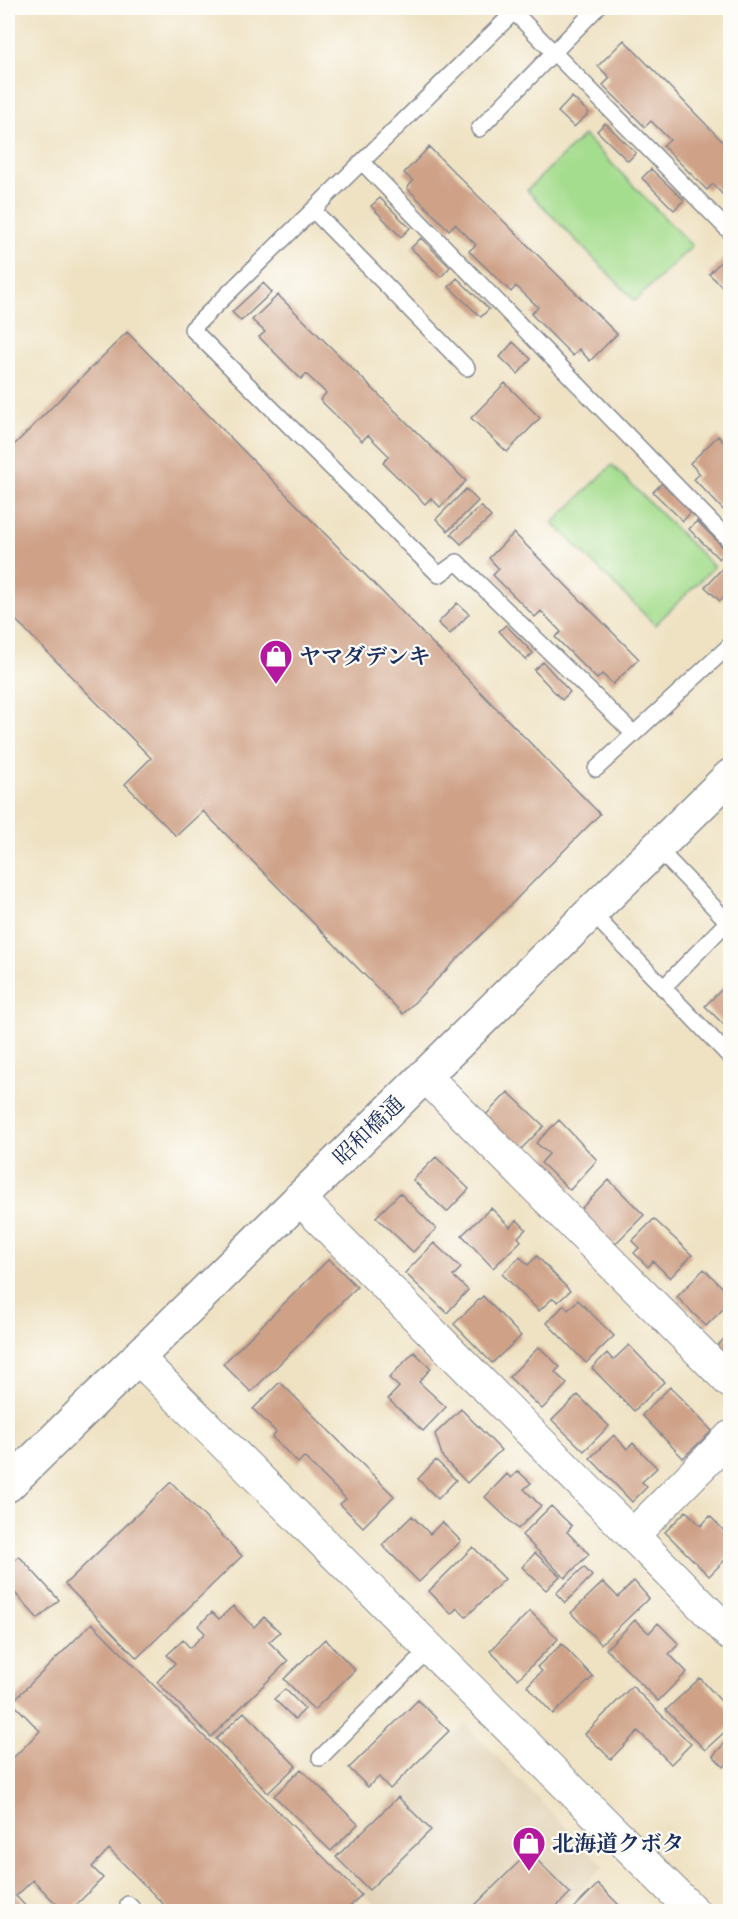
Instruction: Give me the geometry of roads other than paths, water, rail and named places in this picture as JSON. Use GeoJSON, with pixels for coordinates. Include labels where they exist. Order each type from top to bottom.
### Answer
{"type":"FeatureCollection","features":[{"type":"Feature","properties":{"kind":"street","name":"昭和橋通"},"geometry":{"type":"LineString","coordinates":[[8,1485],[591,912],[657,848],[727,786]]}},
{"type":"Feature","properties":{"kind":"street"},"geometry":{"type":"LineString","coordinates":[[424,1075],[730,1382]]}},
{"type":"Feature","properties":{"kind":"street"},"geometry":{"type":"LineString","coordinates":[[299,1198],[730,1634]]}},
{"type":"Feature","properties":{"kind":"street"},"geometry":{"type":"LineString","coordinates":[[137,1357],[694,1911]]}},
{"type":"Feature","properties":{"kind":"street"},"geometry":{"type":"LineString","coordinates":[[633,1535],[730,1437]]}},
{"type":"Feature","properties":{"kind":"lane"},"geometry":{"type":"LineString","coordinates":[[479,129],[552,51],[597,8]]}},
{"type":"Feature","properties":{"kind":"lane"},"geometry":{"type":"LineString","coordinates":[[633,733],[457,562],[439,575],[192,329],[516,10],[552,51],[730,232]]}},
{"type":"Feature","properties":{"kind":"lane"},"geometry":{"type":"LineString","coordinates":[[362,162],[730,541]]}},
{"type":"Feature","properties":{"kind":"lane"},"geometry":{"type":"LineString","coordinates":[[313,210],[467,368]]}},
{"type":"Feature","properties":{"kind":"lane"},"geometry":{"type":"LineString","coordinates":[[596,769],[730,645]]}},
{"type":"Feature","properties":{"kind":"lane"},"geometry":{"type":"LineString","coordinates":[[657,848],[729,920],[663,988]]}},
{"type":"Feature","properties":{"kind":"lane"},"geometry":{"type":"LineString","coordinates":[[591,912],[730,1057]]}},
{"type":"Feature","properties":{"kind":"lane"},"geometry":{"type":"LineString","coordinates":[[320,1758],[430,1648]]}},
{"type":"Feature","properties":{"kind":"place","name":"ヤマダデンキ"},"geometry":{"type":"Point","coordinates":[276,685]}},
{"type":"Feature","properties":{"kind":"place","name":"北海道クボタ"},"geometry":{"type":"Point","coordinates":[529,1872]}}]}
